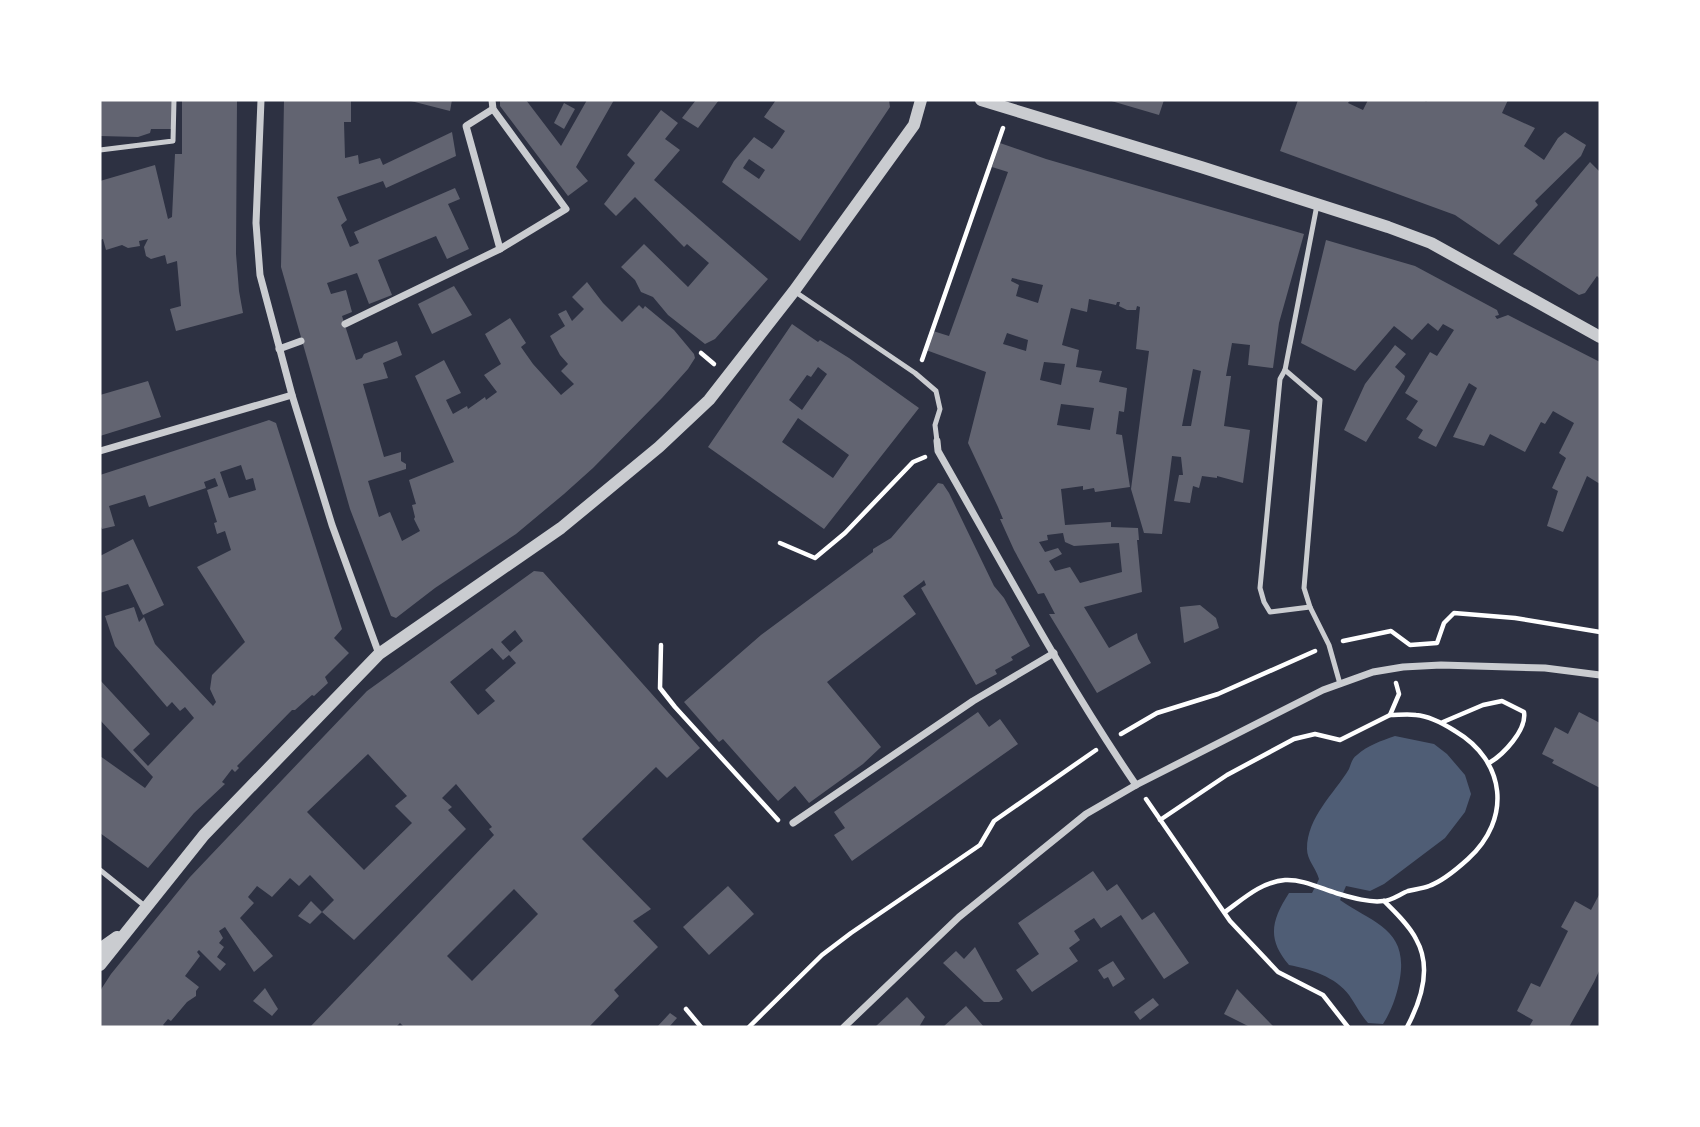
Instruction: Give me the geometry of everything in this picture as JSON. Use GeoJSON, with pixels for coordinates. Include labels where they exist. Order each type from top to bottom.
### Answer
{"type":"FeatureCollection","features":[{"type":"Feature","properties":{"kind":"street"},"geometry":{"type":"LineString","coordinates":[[261,100],[256,223],[260,275],[292,395],[332,525],[379,654]]}},
{"type":"Feature","properties":{"kind":"street"},"geometry":{"type":"LineString","coordinates":[[345,324],[500,250],[566,209],[493,109],[492,100]]}},
{"type":"Feature","properties":{"kind":"street"},"geometry":{"type":"LineString","coordinates":[[100,965],[204,835],[379,654],[561,528],[659,447],[709,400],[794,291],[914,125],[921,100]]}},
{"type":"Feature","properties":{"kind":"street"},"geometry":{"type":"LineString","coordinates":[[981,100],[1201,167],[1431,243],[1599,333]]}},
{"type":"Feature","properties":{"kind":"street"},"geometry":{"type":"LineString","coordinates":[[493,109],[466,126],[500,250]]}},
{"type":"Feature","properties":{"kind":"street"},"geometry":{"type":"LineString","coordinates":[[279,349],[301,341]]}},
{"type":"Feature","properties":{"kind":"street"},"geometry":{"type":"LineString","coordinates":[[100,451],[292,395]]}},
{"type":"Feature","properties":{"kind":"street"},"geometry":{"type":"LineString","coordinates":[[937,441],[938,451],[1054,653],[1136,785]]}},
{"type":"Feature","properties":{"kind":"street"},"geometry":{"type":"LineString","coordinates":[[793,823],[973,701],[1054,653]]}},
{"type":"Feature","properties":{"kind":"street"},"geometry":{"type":"LineString","coordinates":[[844,1027],[959,917],[1086,814],[1136,785],[1340,684],[1390,669],[1441,665],[1545,668],[1600,675]]}},
{"type":"Feature","properties":{"kind":"street"},"geometry":{"type":"LineString","coordinates":[[100,949],[126,931]]}},
{"type":"Feature","properties":{"kind":"lane"},"geometry":{"type":"LineString","coordinates":[[100,150],[173,141],[174,100]]}},
{"type":"Feature","properties":{"kind":"lane"},"geometry":{"type":"LineString","coordinates":[[1310,607],[1270,612],[1260,588],[1280,379],[1285,370],[1317,205]]}},
{"type":"Feature","properties":{"kind":"lane"},"geometry":{"type":"LineString","coordinates":[[794,291],[915,373],[936,391],[940,409],[935,425],[937,441]]}},
{"type":"Feature","properties":{"kind":"lane"},"geometry":{"type":"LineString","coordinates":[[1285,370],[1320,400],[1304,588],[1310,607],[1329,645],[1340,684]]}},
{"type":"Feature","properties":{"kind":"lane"},"geometry":{"type":"LineString","coordinates":[[100,870],[146,907]]}},
{"type":"Feature","properties":{"kind":"path"},"geometry":{"type":"LineString","coordinates":[[919,368],[1011,110]]}},
{"type":"Feature","properties":{"kind":"path"},"geometry":{"type":"LineString","coordinates":[[780,544],[815,558],[845,533],[913,462],[938,451]]}},
{"type":"Feature","properties":{"kind":"path"},"geometry":{"type":"LineString","coordinates":[[661,645],[660,688],[784,826],[793,823]]}},
{"type":"Feature","properties":{"kind":"path"},"geometry":{"type":"LineString","coordinates":[[1390,669],[1399,694],[1390,715]]}},
{"type":"Feature","properties":{"kind":"path"},"geometry":{"type":"LineString","coordinates":[[1442,723],[1483,705],[1502,701],[1524,712],[1525,719],[1517,735],[1503,752],[1489,763]]}},
{"type":"Feature","properties":{"kind":"path"},"geometry":{"type":"LineString","coordinates":[[1160,820],[1227,775],[1294,739],[1315,734],[1340,740],[1390,715],[1418,715],[1442,723],[1479,748],[1489,763],[1498,788],[1498,811],[1486,838],[1470,858],[1430,886],[1384,901],[1344,895],[1297,880],[1282,880],[1266,885],[1224,912]]}},
{"type":"Feature","properties":{"kind":"path"},"geometry":{"type":"LineString","coordinates":[[749,1027],[832,948],[980,845],[994,821],[1107,742]]}},
{"type":"Feature","properties":{"kind":"path"},"geometry":{"type":"LineString","coordinates":[[1136,785],[1224,912],[1278,972],[1323,995],[1349,1027]]}},
{"type":"Feature","properties":{"kind":"path"},"geometry":{"type":"LineString","coordinates":[[1384,901],[1416,938],[1422,953],[1422,992],[1417,1009],[1407,1027]]}},
{"type":"Feature","properties":{"kind":"path"},"geometry":{"type":"LineString","coordinates":[[686,1009],[701,1027]]}},
{"type":"Feature","properties":{"kind":"water"},"geometry":{"type":"Polygon","coordinates":[[[1395,736],[1434,744],[1447,754],[1465,775],[1471,794],[1465,812],[1445,838],[1384,884],[1370,891],[1346,886],[1340,900],[1385,929],[1399,948],[1400,978],[1392,1008],[1383,1024],[1368,1023],[1349,995],[1337,983],[1314,972],[1289,965],[1277,947],[1274,930],[1278,912],[1289,893],[1312,893],[1319,879],[1307,849],[1311,827],[1322,806],[1349,769],[1355,756],[1370,746],[1395,736]]]}},
{"type":"Feature","properties":{"kind":"building"},"geometry":{"type":"Polygon","coordinates":[[[100,100],[172,101],[172,129],[151,129],[150,133],[138,137],[100,136],[100,100]]]}},
{"type":"Feature","properties":{"kind":"building"},"geometry":{"type":"Polygon","coordinates":[[[182,100],[237,100],[236,254],[243,313],[176,331],[170,309],[181,306],[177,261],[167,264],[165,255],[151,259],[146,256],[144,247],[148,239],[139,241],[140,246],[128,248],[122,245],[106,250],[103,239],[100,240],[100,181],[155,165],[168,219],[172,217],[175,154],[182,154],[182,100]]]}},
{"type":"Feature","properties":{"kind":"building"},"geometry":{"type":"Polygon","coordinates":[[[284,100],[351,100],[351,122],[344,122],[345,158],[358,155],[359,164],[380,158],[383,165],[452,132],[456,156],[386,188],[383,181],[337,197],[347,220],[341,225],[350,247],[359,243],[354,232],[455,188],[460,199],[448,204],[469,249],[447,259],[436,236],[378,260],[392,295],[369,304],[357,273],[327,283],[331,294],[346,290],[352,312],[342,316],[356,360],[397,341],[402,355],[383,363],[388,378],[363,384],[384,457],[401,452],[401,461],[406,464],[406,469],[368,481],[379,517],[390,512],[402,541],[420,531],[414,519],[412,505],[416,504],[409,480],[454,462],[415,376],[444,360],[461,393],[446,400],[453,414],[467,406],[468,409],[485,397],[486,400],[497,392],[484,375],[501,364],[485,334],[510,318],[526,343],[521,347],[561,395],[574,384],[561,371],[568,364],[550,336],[565,326],[558,314],[566,310],[572,321],[584,309],[572,297],[587,282],[622,322],[639,305],[643,309],[645,306],[674,330],[695,358],[662,398],[564,494],[516,534],[435,588],[396,618],[391,616],[350,509],[281,267],[284,100]]]}},
{"type":"Feature","properties":{"kind":"building"},"geometry":{"type":"Polygon","coordinates":[[[407,100],[452,100],[450,111],[407,100]]]}},
{"type":"Feature","properties":{"kind":"building"},"geometry":{"type":"Polygon","coordinates":[[[500,100],[526,100],[561,146],[587,100],[614,100],[576,167],[588,181],[568,196],[500,106],[500,100]]]}},
{"type":"Feature","properties":{"kind":"building"},"geometry":{"type":"Polygon","coordinates":[[[696,100],[719,100],[698,128],[682,118],[696,100]]]}},
{"type":"Feature","properties":{"kind":"building"},"geometry":{"type":"Polygon","coordinates":[[[776,100],[889,100],[890,107],[800,241],[722,182],[734,161],[754,137],[772,149],[785,131],[764,117],[776,100]],[[749,159],[743,168],[759,179],[765,170],[749,159]]]}},
{"type":"Feature","properties":{"kind":"building"},"geometry":{"type":"Polygon","coordinates":[[[1108,100],[1164,100],[1159,115],[1108,100]]]}},
{"type":"Feature","properties":{"kind":"building"},"geometry":{"type":"Polygon","coordinates":[[[1298,100],[1350,100],[1348,103],[1363,110],[1368,100],[1508,100],[1502,113],[1535,128],[1524,146],[1544,160],[1565,132],[1586,145],[1581,156],[1535,201],[1538,205],[1499,245],[1455,215],[1280,151],[1298,100]]]}},
{"type":"Feature","properties":{"kind":"building"},"geometry":{"type":"Polygon","coordinates":[[[564,103],[575,109],[564,129],[554,123],[564,103]]]}},
{"type":"Feature","properties":{"kind":"building"},"geometry":{"type":"Polygon","coordinates":[[[661,110],[678,123],[665,139],[680,150],[654,180],[768,279],[715,339],[705,344],[668,315],[653,297],[641,292],[635,280],[621,267],[644,244],[688,287],[709,263],[687,244],[684,247],[635,197],[616,216],[604,204],[635,163],[627,155],[661,110]]]}},
{"type":"Feature","properties":{"kind":"building"},"geometry":{"type":"Polygon","coordinates":[[[1000,143],[1046,159],[1304,234],[1279,323],[1273,368],[1248,365],[1250,345],[1232,343],[1226,376],[1231,376],[1224,426],[1250,430],[1243,483],[1217,476],[1202,476],[1199,488],[1193,486],[1190,503],[1174,501],[1179,475],[1183,475],[1181,457],[1172,456],[1162,534],[1144,533],[1131,489],[1149,351],[1136,349],[1140,307],[1127,310],[1119,306],[1120,302],[1116,305],[1089,299],[1087,312],[1071,308],[1062,345],[1079,350],[1076,367],[1102,371],[1099,382],[1127,388],[1124,412],[1119,411],[1116,434],[1122,435],[1130,487],[1095,492],[1094,488],[1083,490],[1083,486],[1061,489],[1065,525],[1111,522],[1111,527],[1138,528],[1142,592],[1084,607],[1109,648],[1137,633],[1151,663],[1097,693],[1049,614],[1055,614],[1044,593],[1038,594],[1014,550],[1000,519],[1003,519],[998,507],[968,443],[986,372],[926,350],[933,331],[949,336],[1008,172],[992,167],[1000,143]],[[1012,278],[1011,281],[1019,285],[1016,296],[1038,303],[1043,285],[1012,278]],[[1007,333],[1003,344],[1026,351],[1028,340],[1007,333]],[[1044,362],[1040,380],[1061,385],[1065,364],[1044,362]],[[1193,369],[1182,426],[1191,426],[1201,371],[1193,369]],[[1061,404],[1057,425],[1090,430],[1094,408],[1061,404]],[[1063,533],[1047,535],[1048,540],[1039,542],[1045,552],[1058,548],[1062,554],[1049,561],[1055,571],[1070,567],[1080,583],[1122,572],[1119,543],[1074,546],[1065,542],[1063,533]]]}},
{"type":"Feature","properties":{"kind":"building"},"geometry":{"type":"Polygon","coordinates":[[[1590,162],[1600,172],[1600,279],[1597,276],[1585,293],[1579,295],[1513,254],[1590,162]]]}},
{"type":"Feature","properties":{"kind":"building"},"geometry":{"type":"Polygon","coordinates":[[[1326,240],[1415,266],[1497,310],[1497,319],[1508,315],[1600,362],[1600,484],[1587,476],[1563,532],[1547,526],[1558,491],[1552,488],[1566,458],[1559,453],[1574,423],[1553,411],[1545,424],[1541,422],[1525,452],[1490,434],[1484,446],[1453,437],[1477,388],[1469,383],[1436,447],[1418,438],[1423,430],[1406,419],[1418,401],[1405,393],[1430,352],[1437,356],[1454,330],[1443,324],[1438,331],[1428,323],[1412,340],[1394,326],[1355,371],[1301,343],[1326,240]]]}},
{"type":"Feature","properties":{"kind":"building"},"geometry":{"type":"Polygon","coordinates":[[[454,286],[472,315],[432,334],[418,304],[454,286]]]}},
{"type":"Feature","properties":{"kind":"building"},"geometry":{"type":"Polygon","coordinates":[[[792,324],[818,342],[820,340],[849,358],[919,408],[824,529],[708,447],[792,324]],[[818,367],[811,377],[807,375],[789,400],[802,410],[827,374],[818,367]],[[798,418],[782,442],[833,478],[849,455],[798,418]]]}},
{"type":"Feature","properties":{"kind":"building"},"geometry":{"type":"Polygon","coordinates":[[[1395,345],[1406,354],[1395,367],[1405,376],[1404,380],[1366,442],[1344,430],[1365,384],[1395,345]]]}},
{"type":"Feature","properties":{"kind":"building"},"geometry":{"type":"Polygon","coordinates":[[[148,381],[161,417],[100,436],[100,395],[148,381]]]}},
{"type":"Feature","properties":{"kind":"building"},"geometry":{"type":"Polygon","coordinates":[[[269,420],[276,423],[342,629],[334,638],[349,653],[325,677],[328,683],[292,710],[237,766],[239,768],[235,772],[232,769],[222,782],[225,784],[194,813],[148,868],[100,833],[100,756],[145,788],[153,777],[100,720],[100,680],[150,734],[133,750],[148,766],[194,718],[185,707],[180,711],[172,702],[167,707],[115,646],[105,616],[134,607],[139,622],[144,617],[155,644],[213,706],[216,702],[210,689],[212,675],[245,642],[197,567],[231,550],[225,531],[217,534],[214,523],[217,522],[207,490],[218,486],[215,478],[204,482],[206,488],[149,507],[145,495],[109,506],[115,526],[102,529],[100,475],[269,420]],[[241,465],[220,472],[229,498],[256,490],[253,478],[246,480],[241,465]]]}},
{"type":"Feature","properties":{"kind":"building"},"geometry":{"type":"Polygon","coordinates":[[[938,483],[943,484],[949,493],[994,586],[1004,598],[1030,646],[995,670],[997,674],[976,685],[921,588],[926,585],[924,580],[903,596],[916,614],[827,682],[881,747],[863,764],[809,803],[795,786],[778,801],[723,739],[719,742],[684,702],[761,635],[891,538],[938,483]]]}},
{"type":"Feature","properties":{"kind":"building"},"geometry":{"type":"Polygon","coordinates":[[[133,539],[164,605],[143,615],[128,584],[100,593],[100,556],[133,539]]]}},
{"type":"Feature","properties":{"kind":"building"},"geometry":{"type":"Polygon","coordinates":[[[534,571],[543,572],[700,748],[667,778],[656,767],[582,839],[651,909],[633,921],[658,947],[614,990],[619,996],[589,1027],[404,1027],[400,1023],[396,1027],[310,1027],[494,835],[489,829],[492,827],[456,784],[442,798],[452,807],[448,810],[466,829],[354,940],[322,912],[334,900],[310,875],[299,886],[290,878],[272,897],[257,886],[248,897],[254,903],[240,918],[273,956],[254,972],[225,927],[219,931],[223,938],[219,943],[224,947],[217,957],[226,964],[220,971],[199,950],[197,952],[200,956],[185,976],[199,987],[196,996],[187,1002],[171,1021],[168,1019],[163,1025],[165,1027],[100,1027],[100,991],[111,974],[190,877],[367,691],[534,571]],[[515,630],[501,642],[510,652],[523,641],[515,630]],[[492,648],[450,682],[478,715],[495,701],[485,690],[516,663],[509,655],[503,660],[492,648]],[[368,754],[307,812],[364,870],[412,823],[395,806],[407,796],[368,754]],[[514,889],[447,956],[472,981],[538,914],[514,889]]]}},
{"type":"Feature","properties":{"kind":"building"},"geometry":{"type":"Polygon","coordinates":[[[1200,605],[1216,618],[1219,628],[1184,643],[1180,607],[1200,605]]]}},
{"type":"Feature","properties":{"kind":"building"},"geometry":{"type":"Polygon","coordinates":[[[978,712],[989,727],[1000,719],[1018,744],[852,861],[834,835],[845,828],[834,812],[978,712]]]}},
{"type":"Feature","properties":{"kind":"building"},"geometry":{"type":"Polygon","coordinates":[[[1579,712],[1600,723],[1600,788],[1552,763],[1554,760],[1542,754],[1555,727],[1568,734],[1579,712]]]}},
{"type":"Feature","properties":{"kind":"building"},"geometry":{"type":"Polygon","coordinates":[[[1093,871],[1107,891],[1117,884],[1142,920],[1154,912],[1189,963],[1164,979],[1121,915],[1101,928],[1094,918],[1074,931],[1080,940],[1069,948],[1078,961],[1032,992],[1016,970],[1039,954],[1018,923],[1093,871]]]}},
{"type":"Feature","properties":{"kind":"building"},"geometry":{"type":"Polygon","coordinates":[[[728,886],[754,914],[709,955],[683,927],[728,886]]]}},
{"type":"Feature","properties":{"kind":"building"},"geometry":{"type":"Polygon","coordinates":[[[1600,893],[1600,969],[1594,982],[1569,1027],[1529,1027],[1533,1020],[1517,1011],[1531,983],[1540,987],[1568,931],[1561,927],[1575,901],[1591,910],[1600,893]]]}},
{"type":"Feature","properties":{"kind":"building"},"geometry":{"type":"Polygon","coordinates":[[[311,901],[322,912],[310,924],[298,916],[311,901]]]}},
{"type":"Feature","properties":{"kind":"building"},"geometry":{"type":"Polygon","coordinates":[[[975,947],[1003,999],[999,1002],[984,1002],[943,963],[956,951],[964,959],[975,947]]]}},
{"type":"Feature","properties":{"kind":"building"},"geometry":{"type":"Polygon","coordinates":[[[1113,961],[1125,979],[1113,987],[1108,977],[1104,979],[1098,970],[1113,961]]]}},
{"type":"Feature","properties":{"kind":"building"},"geometry":{"type":"Polygon","coordinates":[[[265,988],[278,1009],[272,1016],[253,1001],[265,988]]]}},
{"type":"Feature","properties":{"kind":"building"},"geometry":{"type":"Polygon","coordinates":[[[1237,989],[1272,1027],[1250,1027],[1224,1014],[1237,989]]]}},
{"type":"Feature","properties":{"kind":"building"},"geometry":{"type":"Polygon","coordinates":[[[907,997],[925,1017],[919,1027],[875,1027],[907,997]]]}},
{"type":"Feature","properties":{"kind":"building"},"geometry":{"type":"Polygon","coordinates":[[[1153,998],[1159,1005],[1140,1020],[1134,1012],[1153,998]]]}},
{"type":"Feature","properties":{"kind":"building"},"geometry":{"type":"Polygon","coordinates":[[[966,1006],[984,1027],[943,1027],[966,1006]]]}},
{"type":"Feature","properties":{"kind":"building"},"geometry":{"type":"Polygon","coordinates":[[[670,1013],[677,1018],[669,1027],[657,1027],[670,1013]]]}}]}
